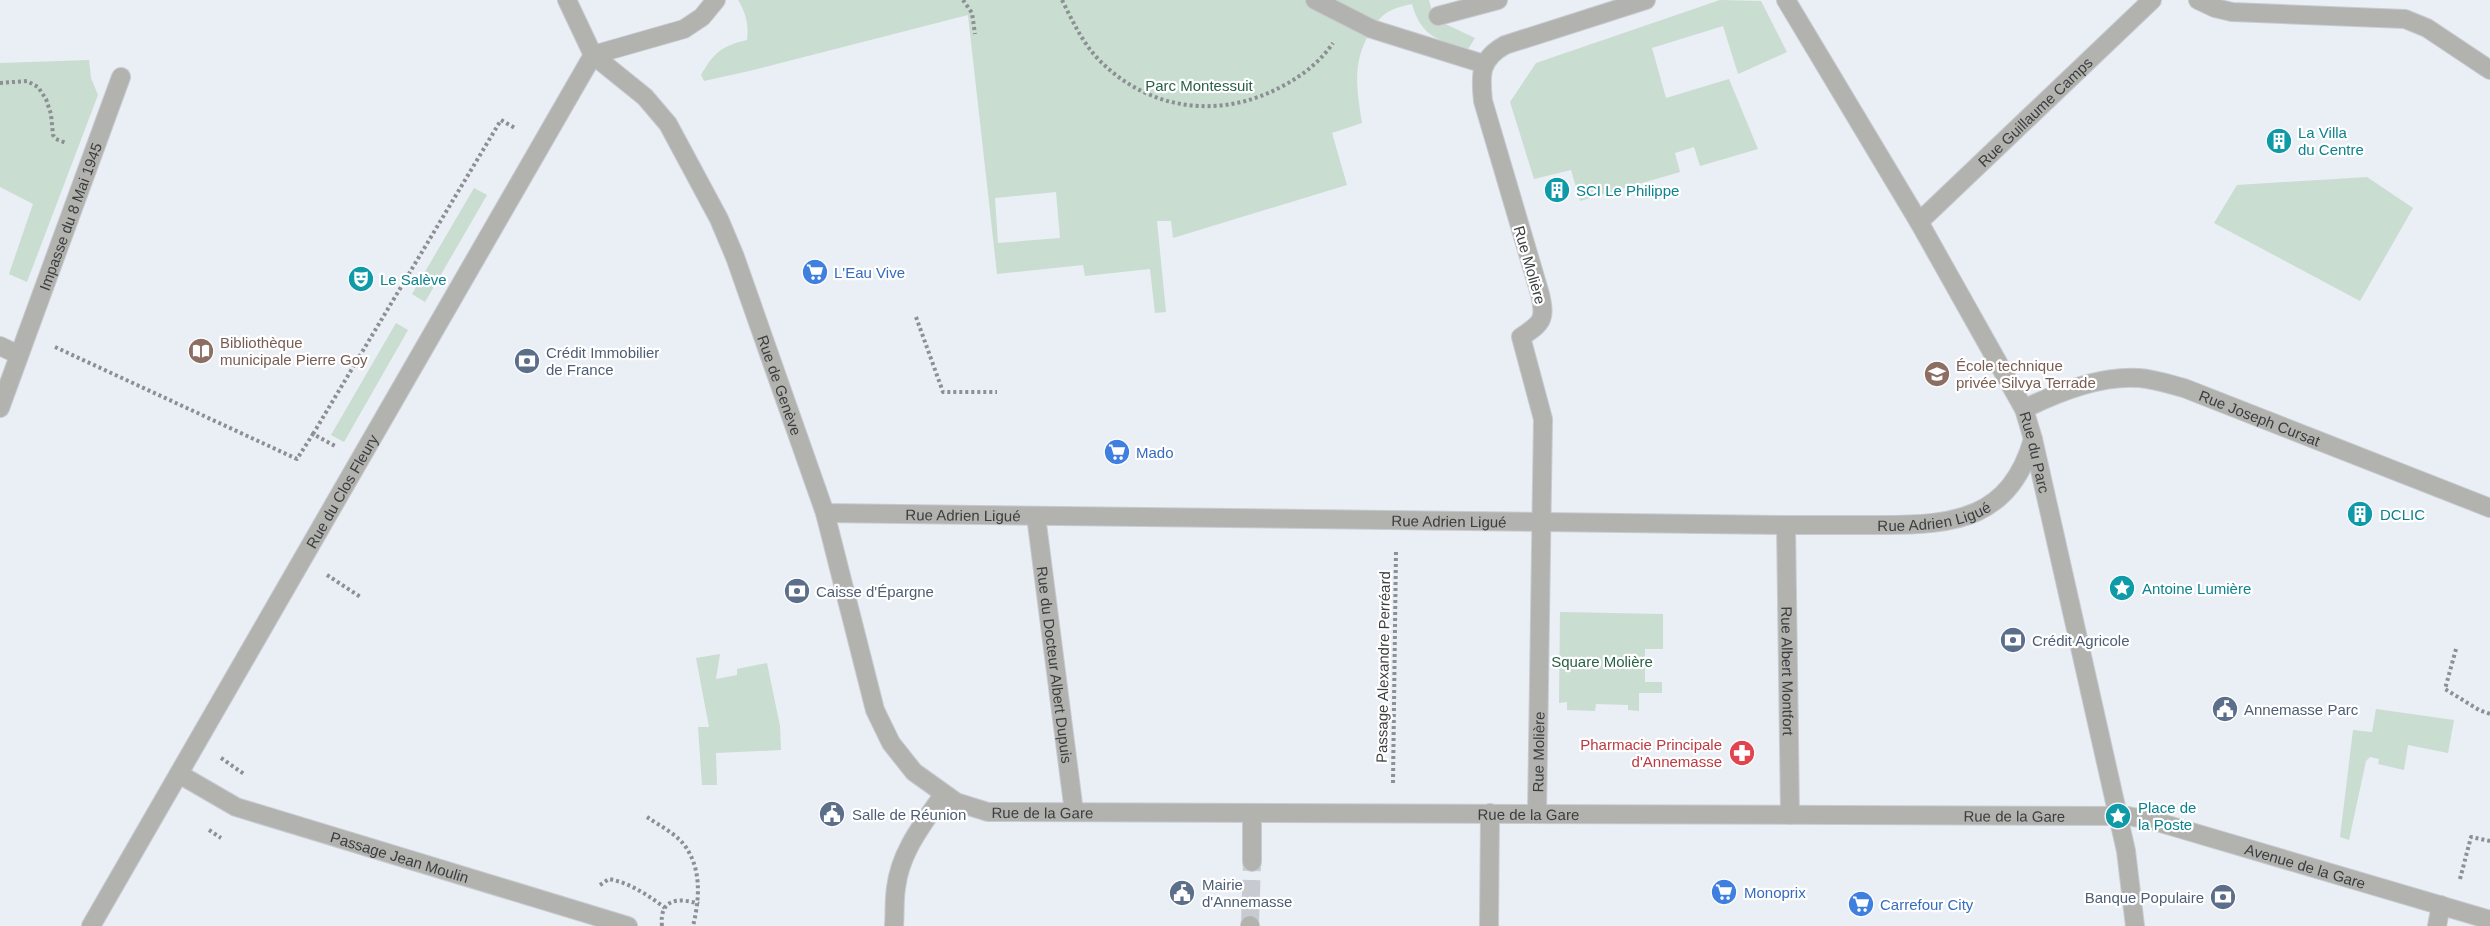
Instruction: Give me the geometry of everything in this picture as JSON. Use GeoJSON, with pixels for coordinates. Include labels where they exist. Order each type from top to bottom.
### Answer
{"type":"FeatureCollection","features":[{"type":"Feature","properties":{"kind":"street","name":"Rue de Genève"},"geometry":{"type":"LineString","coordinates":[[567,0],[594,55],[660,112],[719,219],[735,257],[825,513],[875,710],[891,743],[902,758],[914,772],[943,795]]}},
{"type":"Feature","properties":{"kind":"street"},"geometry":{"type":"LineString","coordinates":[[594,55],[675,32],[693,24],[717,0]]}},
{"type":"Feature","properties":{"kind":"street"},"geometry":{"type":"LineString","coordinates":[[1315,0],[1350,19],[1393,37],[1484,64],[1489,55],[1511,42],[1646,0]]}},
{"type":"Feature","properties":{"kind":"street"},"geometry":{"type":"LineString","coordinates":[[1438,16],[1498,0]]}},
{"type":"Feature","properties":{"kind":"street","name":"Rue du Parc"},"geometry":{"type":"LineString","coordinates":[[1786,0],[1919,222],[2024,409],[2033,439],[2118,816],[2130,872],[2135,926]]}},
{"type":"Feature","properties":{"kind":"street","name":"Rue Guillaume Camps"},"geometry":{"type":"LineString","coordinates":[[1919,222],[2152,0]]}},
{"type":"Feature","properties":{"kind":"street"},"geometry":{"type":"LineString","coordinates":[[2198,0],[2215,8],[2232,12],[2405,19],[2427,28],[2490,69]]}},
{"type":"Feature","properties":{"kind":"street","name":"Rue du Clos Fleury"},"geometry":{"type":"LineString","coordinates":[[91,926],[594,55]]}},
{"type":"Feature","properties":{"kind":"street","name":"Rue Molière"},"geometry":{"type":"LineString","coordinates":[[1484,64],[1481,86],[1483,101],[1542,305],[1541,321],[1521,337],[1543,419],[1537,814]]}},
{"type":"Feature","properties":{"kind":"street","name":"Impasse du 8 Mai 1945"},"geometry":{"type":"LineString","coordinates":[[0,408],[121,77]]}},
{"type":"Feature","properties":{"kind":"street"},"geometry":{"type":"LineString","coordinates":[[0,346],[19,355]]}},
{"type":"Feature","properties":{"kind":"street","name":"Rue Joseph Cursat"},"geometry":{"type":"LineString","coordinates":[[2024,409],[2067,391],[2103,380],[2140,378],[2158,381],[2184,387],[2490,508]]}},
{"type":"Feature","properties":{"kind":"street","name":"Rue Adrien Ligué"},"geometry":{"type":"LineString","coordinates":[[825,513],[1925,525],[1969,516],[1994,501],[2015,479],[2026,460],[2033,439]]}},
{"type":"Feature","properties":{"kind":"street","name":"Rue du Docteur Albert Dupuis"},"geometry":{"type":"LineString","coordinates":[[1036,516],[1074,812]]}},
{"type":"Feature","properties":{"kind":"street","name":"Rue Albert Montfort"},"geometry":{"type":"LineString","coordinates":[[1786,525],[1790,815]]}},
{"type":"Feature","properties":{"kind":"street","name":"Passage Jean Moulin"},"geometry":{"type":"LineString","coordinates":[[179,774],[236,807],[627,926]]}},
{"type":"Feature","properties":{"kind":"street"},"geometry":{"type":"LineString","coordinates":[[894,926],[896,888],[905,855],[912,840],[943,795]]}},
{"type":"Feature","properties":{"kind":"street","name":"Rue de la Gare"},"geometry":{"type":"LineString","coordinates":[[943,795],[969,808],[988,812],[2118,816]]}},
{"type":"Feature","properties":{"kind":"street"},"geometry":{"type":"LineString","coordinates":[[1252,813],[1252,862]]}},
{"type":"Feature","properties":{"kind":"street"},"geometry":{"type":"LineString","coordinates":[[1489,926],[1490,813]]}},
{"type":"Feature","properties":{"kind":"street","name":"Avenue de la Gare"},"geometry":{"type":"LineString","coordinates":[[2118,816],[2154,821],[2490,920]]}},
{"type":"Feature","properties":{"kind":"street"},"geometry":{"type":"LineString","coordinates":[[2437,926],[2447,907]]}},
{"type":"Feature","properties":{"kind":"path"},"geometry":{"type":"LineString","coordinates":[[963,0],[972,13],[975,34]]}},
{"type":"Feature","properties":{"kind":"path"},"geometry":{"type":"LineString","coordinates":[[1062,0],[1082,37],[1102,64],[1143,92],[1158,99],[1192,107],[1243,102],[1261,97],[1293,81],[1320,60],[1350,19]]}},
{"type":"Feature","properties":{"kind":"path"},"geometry":{"type":"LineString","coordinates":[[0,83],[20,81],[33,83],[46,99],[56,139],[93,153]]}},
{"type":"Feature","properties":{"kind":"path"},"geometry":{"type":"LineString","coordinates":[[27,334],[297,459],[501,120],[542,144]]}},
{"type":"Feature","properties":{"kind":"path"},"geometry":{"type":"LineString","coordinates":[[916,317],[943,392],[997,392]]}},
{"type":"Feature","properties":{"kind":"path"},"geometry":{"type":"LineString","coordinates":[[313,434],[360,460]]}},
{"type":"Feature","properties":{"kind":"path","name":"Passage Alexandre Perréard"},"geometry":{"type":"LineString","coordinates":[[1393,813],[1396,520]]}},
{"type":"Feature","properties":{"kind":"path"},"geometry":{"type":"LineString","coordinates":[[303,558],[362,598]]}},
{"type":"Feature","properties":{"kind":"path"},"geometry":{"type":"LineString","coordinates":[[2456,649],[2445,689],[2479,710],[2490,714]]}},
{"type":"Feature","properties":{"kind":"path"},"geometry":{"type":"LineString","coordinates":[[197,743],[252,779]]}},
{"type":"Feature","properties":{"kind":"path"},"geometry":{"type":"LineString","coordinates":[[648,817],[673,835],[687,849],[695,869],[699,904],[693,926]]}},
{"type":"Feature","properties":{"kind":"path"},"geometry":{"type":"LineString","coordinates":[[2447,907],[2471,837],[2490,841]]}},
{"type":"Feature","properties":{"kind":"path"},"geometry":{"type":"LineString","coordinates":[[646,893],[665,908]]}},
{"type":"Feature","properties":{"kind":"path"},"geometry":{"type":"LineString","coordinates":[[662,926],[661,918],[670,902],[683,899],[699,904]]}},
{"type":"Feature","properties":{"kind":"green space","name":"Parc Montessuit"},"geometry":{"type":"Polygon","coordinates":[[[738,0],[1429,0],[1433,15],[1441,22],[1475,38],[1467,51],[1439,40],[1420,24],[1412,4],[1382,16],[1370,33],[1360,57],[1357,89],[1362,123],[1332,133],[1347,185],[1173,238],[1171,221],[1157,221],[1166,312],[1155,313],[1150,269],[1085,276],[1083,265],[997,274],[968,15],[704,81],[701,75],[714,56],[724,48],[747,40],[748,29],[745,14],[738,0]],[[1056,192],[995,198],[998,243],[1060,238],[1056,192]]]}},
{"type":"Feature","properties":{"kind":"green space"},"geometry":{"type":"Polygon","coordinates":[[[1720,0],[1761,1],[1787,52],[1738,74],[1723,26],[1652,48],[1666,98],[1729,79],[1758,149],[1700,166],[1694,147],[1675,153],[1680,172],[1580,201],[1571,170],[1534,179],[1510,102],[1536,63],[1720,0]]]}},
{"type":"Feature","properties":{"kind":"green space"},"geometry":{"type":"Polygon","coordinates":[[[89,60],[91,78],[98,95],[27,282],[9,274],[33,204],[0,187],[0,63],[89,60]]]}},
{"type":"Feature","properties":{"kind":"green space"},"geometry":{"type":"Polygon","coordinates":[[[2367,177],[2413,208],[2360,301],[2214,223],[2237,185],[2367,177]]]}},
{"type":"Feature","properties":{"kind":"green space"},"geometry":{"type":"Polygon","coordinates":[[[474,188],[487,195],[425,302],[412,294],[474,188]]]}},
{"type":"Feature","properties":{"kind":"green space"},"geometry":{"type":"Polygon","coordinates":[[[396,323],[408,330],[344,442],[331,435],[396,323]]]}},
{"type":"Feature","properties":{"kind":"green space","name":"Square Molière"},"geometry":{"type":"Polygon","coordinates":[[[1560,612],[1663,614],[1663,649],[1645,649],[1645,682],[1662,682],[1662,693],[1639,693],[1639,711],[1628,710],[1628,705],[1596,704],[1595,711],[1567,710],[1567,702],[1559,703],[1560,612]]]}},
{"type":"Feature","properties":{"kind":"green space"},"geometry":{"type":"Polygon","coordinates":[[[720,654],[716,679],[737,675],[737,669],[767,663],[780,726],[781,750],[716,753],[717,785],[702,785],[698,727],[709,727],[696,658],[720,654]]]}},
{"type":"Feature","properties":{"kind":"green space"},"geometry":{"type":"Polygon","coordinates":[[[2376,709],[2454,720],[2448,753],[2408,745],[2404,770],[2378,764],[2379,759],[2370,757],[2366,761],[2349,840],[2340,837],[2353,730],[2372,732],[2376,709]]]}},
{"type":"Feature","properties":{"kind":"tunnel"},"geometry":{"type":"LineString","coordinates":[[1250,925],[1252,862]]}},
{"type":"Feature","properties":{"kind":"place","name":"La Villa du Centre"},"geometry":{"type":"Point","coordinates":[2279,141]}},
{"type":"Feature","properties":{"kind":"place","name":"SCI Le Philippe"},"geometry":{"type":"Point","coordinates":[1557,190]}},
{"type":"Feature","properties":{"kind":"place","name":"L'Eau Vive"},"geometry":{"type":"Point","coordinates":[815,272]}},
{"type":"Feature","properties":{"kind":"place","name":"Le Salève"},"geometry":{"type":"Point","coordinates":[361,279]}},
{"type":"Feature","properties":{"kind":"place","name":"Bibliothèque municipale Pierre Goy"},"geometry":{"type":"Point","coordinates":[201,351]}},
{"type":"Feature","properties":{"kind":"place","name":"Crédit Immobilier de France"},"geometry":{"type":"Point","coordinates":[527,361]}},
{"type":"Feature","properties":{"kind":"place","name":"École technique privée Silvya Terrade"},"geometry":{"type":"Point","coordinates":[1937,374]}},
{"type":"Feature","properties":{"kind":"place","name":"Mado"},"geometry":{"type":"Point","coordinates":[1117,452]}},
{"type":"Feature","properties":{"kind":"place","name":"DCLIC"},"geometry":{"type":"Point","coordinates":[2360,514]}},
{"type":"Feature","properties":{"kind":"place","name":"Antoine Lumière"},"geometry":{"type":"Point","coordinates":[2122,588]}},
{"type":"Feature","properties":{"kind":"place","name":"Caisse d'Épargne"},"geometry":{"type":"Point","coordinates":[797,591]}},
{"type":"Feature","properties":{"kind":"place","name":"Crédit Agricole"},"geometry":{"type":"Point","coordinates":[2013,640]}},
{"type":"Feature","properties":{"kind":"place","name":"Annemasse Parc"},"geometry":{"type":"Point","coordinates":[2225,709]}},
{"type":"Feature","properties":{"kind":"place","name":"Pharmacie Principale d'Annemasse"},"geometry":{"type":"Point","coordinates":[1742,753]}},
{"type":"Feature","properties":{"kind":"place","name":"Salle de Réunion"},"geometry":{"type":"Point","coordinates":[832,814]}},
{"type":"Feature","properties":{"kind":"place","name":"Place de la Poste"},"geometry":{"type":"Point","coordinates":[2118,816]}},
{"type":"Feature","properties":{"kind":"place","name":"Monoprix"},"geometry":{"type":"Point","coordinates":[1724,892]}},
{"type":"Feature","properties":{"kind":"place","name":"Mairie d'Annemasse"},"geometry":{"type":"Point","coordinates":[1182,893]}},
{"type":"Feature","properties":{"kind":"place","name":"Banque Populaire"},"geometry":{"type":"Point","coordinates":[2223,897]}},
{"type":"Feature","properties":{"kind":"place","name":"Carrefour City"},"geometry":{"type":"Point","coordinates":[1861,904]}}]}
